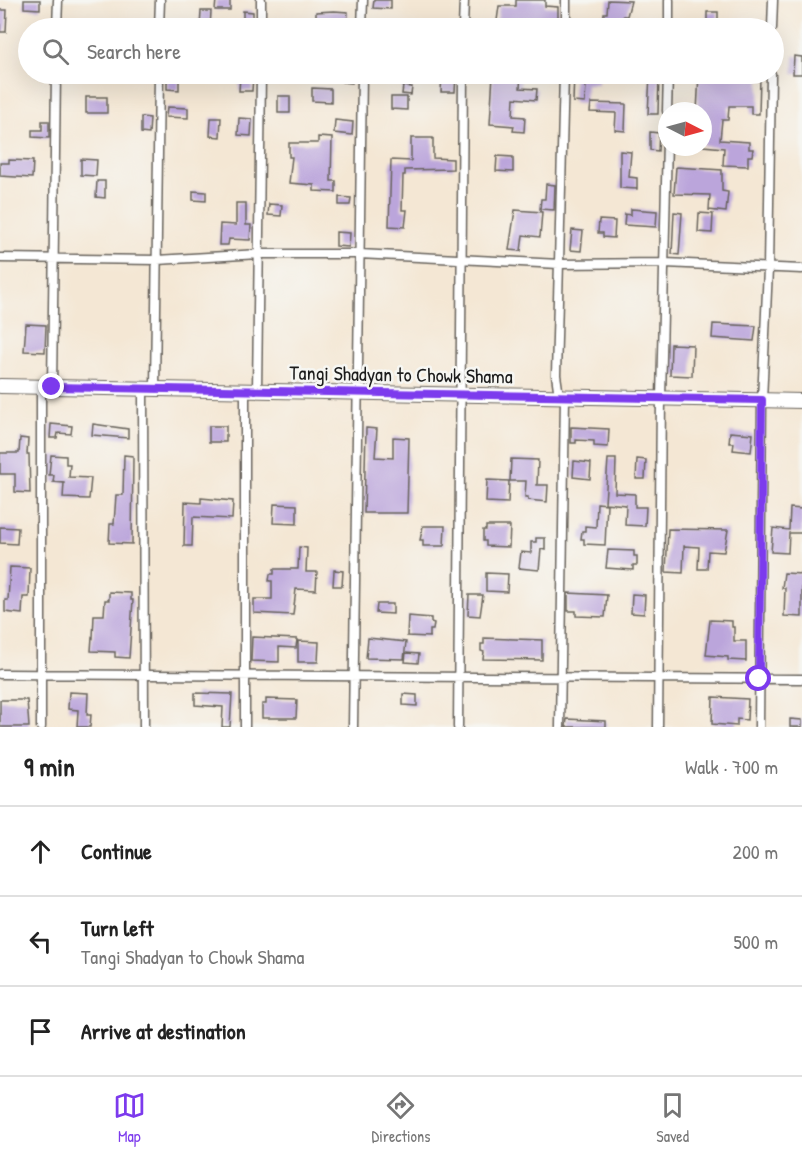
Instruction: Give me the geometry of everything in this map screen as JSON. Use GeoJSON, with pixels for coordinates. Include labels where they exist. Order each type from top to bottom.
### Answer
{"type":"FeatureCollection","features":[{"type":"Feature","properties":{"kind":"main road","name":"Tangi Shadyan to Chowk Shama"},"geometry":{"type":"LineString","coordinates":[[0,386],[802,401]]}},
{"type":"Feature","properties":{"kind":"street"},"geometry":{"type":"LineString","coordinates":[[57,18],[58,0]]}},
{"type":"Feature","properties":{"kind":"street"},"geometry":{"type":"LineString","coordinates":[[159,18],[160,0]]}},
{"type":"Feature","properties":{"kind":"street"},"geometry":{"type":"LineString","coordinates":[[261,0],[261,18]]}},
{"type":"Feature","properties":{"kind":"street"},"geometry":{"type":"LineString","coordinates":[[363,0],[363,18]]}},
{"type":"Feature","properties":{"kind":"street"},"geometry":{"type":"LineString","coordinates":[[463,18],[464,0]]}},
{"type":"Feature","properties":{"kind":"street"},"geometry":{"type":"LineString","coordinates":[[566,0],[566,18]]}},
{"type":"Feature","properties":{"kind":"street"},"geometry":{"type":"LineString","coordinates":[[669,0],[669,18]]}},
{"type":"Feature","properties":{"kind":"street"},"geometry":{"type":"LineString","coordinates":[[772,18],[773,0]]}},
{"type":"Feature","properties":{"kind":"street"},"geometry":{"type":"LineString","coordinates":[[41,727],[46,387],[54,258],[57,84]]}},
{"type":"Feature","properties":{"kind":"street"},"geometry":{"type":"LineString","coordinates":[[144,727],[149,389],[157,260],[159,84]]}},
{"type":"Feature","properties":{"kind":"street"},"geometry":{"type":"LineString","coordinates":[[245,727],[251,391],[259,254],[261,84]]}},
{"type":"Feature","properties":{"kind":"street"},"geometry":{"type":"LineString","coordinates":[[353,727],[362,84]]}},
{"type":"Feature","properties":{"kind":"street"},"geometry":{"type":"LineString","coordinates":[[458,727],[463,84]]}},
{"type":"Feature","properties":{"kind":"street"},"geometry":{"type":"LineString","coordinates":[[560,727],[562,396],[556,375],[564,84]]}},
{"type":"Feature","properties":{"kind":"street"},"geometry":{"type":"LineString","coordinates":[[667,102],[668,84]]}},
{"type":"Feature","properties":{"kind":"street"},"geometry":{"type":"LineString","coordinates":[[759,727],[762,400],[768,269],[771,84]]}},
{"type":"Feature","properties":{"kind":"street"},"geometry":{"type":"LineString","coordinates":[[658,727],[661,398],[667,156]]}},
{"type":"Feature","properties":{"kind":"street"},"geometry":{"type":"LineString","coordinates":[[0,258],[157,260],[259,254],[359,255],[559,264],[665,263],[802,269]]}},
{"type":"Feature","properties":{"kind":"street"},"geometry":{"type":"LineString","coordinates":[[0,674],[802,679]]}},
{"type":"Feature","properties":{"kind":"building"},"geometry":{"type":"Polygon","coordinates":[[[24,0],[40,0],[40,9],[24,8],[24,0]]]}},
{"type":"Feature","properties":{"kind":"building"},"geometry":{"type":"Polygon","coordinates":[[[216,0],[230,0],[230,10],[215,10],[216,0]]]}},
{"type":"Feature","properties":{"kind":"building"},"geometry":{"type":"Polygon","coordinates":[[[374,0],[391,0],[391,9],[373,8],[374,0]]]}},
{"type":"Feature","properties":{"kind":"building"},"geometry":{"type":"Polygon","coordinates":[[[516,0],[545,0],[545,6],[558,7],[558,18],[497,18],[499,6],[516,6],[516,0]]]}},
{"type":"Feature","properties":{"kind":"building"},"geometry":{"type":"Polygon","coordinates":[[[608,0],[631,1],[627,16],[604,18],[604,13],[607,13],[608,0]]]}},
{"type":"Feature","properties":{"kind":"building"},"geometry":{"type":"Polygon","coordinates":[[[0,10],[7,10],[6,32],[0,32],[0,10]]]}},
{"type":"Feature","properties":{"kind":"building"},"geometry":{"type":"Polygon","coordinates":[[[201,11],[211,11],[211,18],[201,18],[201,11]]]}},
{"type":"Feature","properties":{"kind":"building"},"geometry":{"type":"Polygon","coordinates":[[[243,11],[253,12],[253,18],[243,18],[243,11]]]}},
{"type":"Feature","properties":{"kind":"building"},"geometry":{"type":"Polygon","coordinates":[[[316,12],[348,12],[348,18],[316,18],[316,12]]]}},
{"type":"Feature","properties":{"kind":"building"},"geometry":{"type":"Polygon","coordinates":[[[707,12],[718,12],[718,18],[707,18],[707,12]]]}},
{"type":"Feature","properties":{"kind":"building"},"geometry":{"type":"Polygon","coordinates":[[[794,56],[802,57],[802,74],[793,74],[794,56]]]}},
{"type":"Feature","properties":{"kind":"building"},"geometry":{"type":"Polygon","coordinates":[[[167,84],[179,84],[179,90],[167,89],[167,84]]]}},
{"type":"Feature","properties":{"kind":"building"},"geometry":{"type":"Polygon","coordinates":[[[239,84],[252,84],[252,91],[239,91],[239,84]]]}},
{"type":"Feature","properties":{"kind":"building"},"geometry":{"type":"Polygon","coordinates":[[[441,84],[455,84],[455,92],[441,92],[441,84]]]}},
{"type":"Feature","properties":{"kind":"building"},"geometry":{"type":"Polygon","coordinates":[[[492,84],[520,84],[520,88],[537,89],[536,100],[514,98],[513,116],[525,117],[524,132],[513,131],[514,126],[490,124],[492,84]]]}},
{"type":"Feature","properties":{"kind":"building"},"geometry":{"type":"Polygon","coordinates":[[[574,84],[586,84],[585,103],[573,102],[574,84]]]}},
{"type":"Feature","properties":{"kind":"building"},"geometry":{"type":"Polygon","coordinates":[[[650,84],[659,84],[658,114],[648,114],[650,84]]]}},
{"type":"Feature","properties":{"kind":"building"},"geometry":{"type":"Polygon","coordinates":[[[698,84],[760,84],[759,114],[751,114],[751,106],[729,106],[728,120],[722,120],[720,140],[749,142],[749,149],[753,149],[752,156],[748,156],[748,166],[723,165],[724,148],[712,147],[712,102],[697,102],[698,84]]]}},
{"type":"Feature","properties":{"kind":"building"},"geometry":{"type":"Polygon","coordinates":[[[403,86],[412,87],[411,95],[402,94],[403,86]]]}},
{"type":"Feature","properties":{"kind":"building"},"geometry":{"type":"Polygon","coordinates":[[[312,88],[331,89],[331,102],[312,101],[312,88]]]}},
{"type":"Feature","properties":{"kind":"building"},"geometry":{"type":"Polygon","coordinates":[[[278,96],[290,96],[290,113],[278,113],[278,96]]]}},
{"type":"Feature","properties":{"kind":"building"},"geometry":{"type":"Polygon","coordinates":[[[86,97],[107,97],[107,113],[86,113],[86,97]]]}},
{"type":"Feature","properties":{"kind":"building"},"geometry":{"type":"Polygon","coordinates":[[[391,97],[407,97],[407,110],[391,109],[391,97]]]}},
{"type":"Feature","properties":{"kind":"building"},"geometry":{"type":"Polygon","coordinates":[[[591,103],[626,104],[625,131],[615,130],[616,113],[590,112],[591,103]]]}},
{"type":"Feature","properties":{"kind":"building"},"geometry":{"type":"Polygon","coordinates":[[[167,107],[188,108],[188,118],[166,117],[167,107]]]}},
{"type":"Feature","properties":{"kind":"building"},"geometry":{"type":"Polygon","coordinates":[[[141,117],[150,118],[149,134],[141,133],[141,117]]]}},
{"type":"Feature","properties":{"kind":"building"},"geometry":{"type":"Polygon","coordinates":[[[211,118],[221,118],[220,137],[210,136],[211,118]]]}},
{"type":"Feature","properties":{"kind":"building"},"geometry":{"type":"Polygon","coordinates":[[[239,118],[252,119],[251,136],[238,135],[239,118]]]}},
{"type":"Feature","properties":{"kind":"building"},"geometry":{"type":"Polygon","coordinates":[[[335,120],[353,122],[352,135],[334,133],[335,120]]]}},
{"type":"Feature","properties":{"kind":"building"},"geometry":{"type":"Polygon","coordinates":[[[42,121],[49,121],[49,138],[32,137],[32,130],[42,130],[42,121]]]}},
{"type":"Feature","properties":{"kind":"building"},"geometry":{"type":"Polygon","coordinates":[[[650,132],[658,133],[658,151],[650,150],[650,132]]]}},
{"type":"Feature","properties":{"kind":"building"},"geometry":{"type":"Polygon","coordinates":[[[318,137],[332,138],[331,181],[336,181],[336,192],[314,191],[314,185],[289,183],[292,157],[289,157],[289,143],[318,143],[318,137]]]}},
{"type":"Feature","properties":{"kind":"building"},"geometry":{"type":"Polygon","coordinates":[[[411,138],[433,138],[433,158],[453,159],[453,169],[405,170],[402,210],[407,210],[405,227],[389,226],[391,160],[411,161],[411,138]]]}},
{"type":"Feature","properties":{"kind":"building"},"geometry":{"type":"Polygon","coordinates":[[[620,151],[631,152],[629,177],[637,178],[637,189],[620,188],[620,151]]]}},
{"type":"Feature","properties":{"kind":"building"},"geometry":{"type":"Polygon","coordinates":[[[497,156],[513,157],[513,172],[496,171],[497,156]]]}},
{"type":"Feature","properties":{"kind":"building"},"geometry":{"type":"Polygon","coordinates":[[[81,159],[97,160],[96,176],[81,175],[81,159]]]}},
{"type":"Feature","properties":{"kind":"building"},"geometry":{"type":"Polygon","coordinates":[[[9,160],[33,161],[32,178],[0,176],[0,163],[9,163],[9,160]]]}},
{"type":"Feature","properties":{"kind":"building"},"geometry":{"type":"Polygon","coordinates":[[[676,167],[722,170],[722,191],[728,192],[726,212],[709,210],[710,195],[674,194],[676,167]]]}},
{"type":"Feature","properties":{"kind":"building"},"geometry":{"type":"Polygon","coordinates":[[[97,181],[105,181],[105,198],[96,197],[97,181]]]}},
{"type":"Feature","properties":{"kind":"building"},"geometry":{"type":"Polygon","coordinates":[[[546,184],[555,185],[554,210],[540,209],[541,199],[545,199],[546,184]]]}},
{"type":"Feature","properties":{"kind":"building"},"geometry":{"type":"Polygon","coordinates":[[[193,191],[206,192],[206,201],[193,200],[193,191]]]}},
{"type":"Feature","properties":{"kind":"building"},"geometry":{"type":"Polygon","coordinates":[[[339,197],[351,198],[350,205],[339,205],[339,197]]]}},
{"type":"Feature","properties":{"kind":"building"},"geometry":{"type":"Polygon","coordinates":[[[236,203],[246,203],[246,225],[251,225],[250,240],[229,239],[228,245],[219,245],[220,224],[236,225],[236,203]]]}},
{"type":"Feature","properties":{"kind":"building"},"geometry":{"type":"Polygon","coordinates":[[[269,204],[282,205],[281,216],[268,215],[269,204]]]}},
{"type":"Feature","properties":{"kind":"building"},"geometry":{"type":"Polygon","coordinates":[[[631,209],[657,211],[656,227],[624,225],[625,214],[631,215],[631,209]]]}},
{"type":"Feature","properties":{"kind":"building"},"geometry":{"type":"Polygon","coordinates":[[[515,210],[542,212],[540,237],[523,235],[521,251],[509,250],[515,210]]]}},
{"type":"Feature","properties":{"kind":"building"},"geometry":{"type":"Polygon","coordinates":[[[674,212],[682,213],[679,255],[672,254],[674,212]]]}},
{"type":"Feature","properties":{"kind":"building"},"geometry":{"type":"Polygon","coordinates":[[[699,213],[713,214],[712,233],[698,232],[699,213]]]}},
{"type":"Feature","properties":{"kind":"building"},"geometry":{"type":"Polygon","coordinates":[[[599,220],[615,221],[614,238],[603,237],[603,233],[598,233],[599,220]]]}},
{"type":"Feature","properties":{"kind":"building"},"geometry":{"type":"Polygon","coordinates":[[[572,230],[583,231],[581,251],[570,250],[572,230]]]}},
{"type":"Feature","properties":{"kind":"building"},"geometry":{"type":"Polygon","coordinates":[[[336,232],[350,233],[349,247],[336,246],[336,232]]]}},
{"type":"Feature","properties":{"kind":"building"},"geometry":{"type":"Polygon","coordinates":[[[26,324],[46,325],[45,352],[24,351],[26,324]]]}},
{"type":"Feature","properties":{"kind":"building"},"geometry":{"type":"Polygon","coordinates":[[[713,324],[756,326],[754,341],[712,338],[713,324]]]}},
{"type":"Feature","properties":{"kind":"building"},"geometry":{"type":"Polygon","coordinates":[[[671,344],[693,345],[692,376],[670,375],[671,344]]]}},
{"type":"Feature","properties":{"kind":"building"},"geometry":{"type":"Polygon","coordinates":[[[51,424],[72,426],[71,434],[58,433],[57,438],[50,438],[51,424]]]}},
{"type":"Feature","properties":{"kind":"building"},"geometry":{"type":"Polygon","coordinates":[[[93,424],[128,429],[128,438],[92,435],[93,424]]]}},
{"type":"Feature","properties":{"kind":"building"},"geometry":{"type":"Polygon","coordinates":[[[209,426],[226,426],[226,442],[209,442],[209,426]]]}},
{"type":"Feature","properties":{"kind":"building"},"geometry":{"type":"Polygon","coordinates":[[[571,427],[609,429],[608,447],[594,446],[594,441],[576,440],[576,443],[571,443],[571,427]]]}},
{"type":"Feature","properties":{"kind":"building"},"geometry":{"type":"Polygon","coordinates":[[[366,428],[377,429],[375,457],[393,458],[393,437],[409,438],[407,513],[364,513],[366,428]]]}},
{"type":"Feature","properties":{"kind":"building"},"geometry":{"type":"Polygon","coordinates":[[[730,432],[753,434],[751,452],[733,450],[734,443],[729,443],[730,432]]]}},
{"type":"Feature","properties":{"kind":"building"},"geometry":{"type":"Polygon","coordinates":[[[20,438],[28,439],[30,493],[15,492],[15,474],[0,474],[0,453],[19,453],[20,438]]]}},
{"type":"Feature","properties":{"kind":"building"},"geometry":{"type":"Polygon","coordinates":[[[51,455],[66,456],[66,464],[70,464],[69,477],[91,478],[89,499],[63,498],[64,483],[53,482],[54,475],[49,475],[51,455]]]}},
{"type":"Feature","properties":{"kind":"building"},"geometry":{"type":"Polygon","coordinates":[[[124,455],[133,456],[132,544],[109,543],[110,524],[114,524],[116,495],[123,495],[124,455]]]}},
{"type":"Feature","properties":{"kind":"building"},"geometry":{"type":"Polygon","coordinates":[[[511,459],[538,460],[537,485],[548,485],[547,502],[528,500],[528,497],[525,497],[526,481],[510,481],[511,459]]]}},
{"type":"Feature","properties":{"kind":"building"},"geometry":{"type":"Polygon","coordinates":[[[608,459],[616,459],[615,493],[635,494],[635,507],[646,507],[645,526],[625,525],[626,505],[605,503],[608,459]]]}},
{"type":"Feature","properties":{"kind":"building"},"geometry":{"type":"Polygon","coordinates":[[[637,459],[646,460],[645,479],[636,479],[637,459]]]}},
{"type":"Feature","properties":{"kind":"building"},"geometry":{"type":"Polygon","coordinates":[[[574,461],[591,463],[590,479],[573,477],[574,461]]]}},
{"type":"Feature","properties":{"kind":"building"},"geometry":{"type":"Polygon","coordinates":[[[487,480],[509,481],[508,503],[486,502],[487,480]]]}},
{"type":"Feature","properties":{"kind":"building"},"geometry":{"type":"Polygon","coordinates":[[[201,498],[233,501],[232,519],[193,517],[192,546],[184,546],[185,502],[201,503],[201,498]]]}},
{"type":"Feature","properties":{"kind":"building"},"geometry":{"type":"Polygon","coordinates":[[[597,503],[607,504],[605,545],[584,544],[584,539],[581,539],[585,526],[596,527],[597,503]]]}},
{"type":"Feature","properties":{"kind":"building"},"geometry":{"type":"Polygon","coordinates":[[[274,504],[297,505],[297,524],[273,523],[274,504]]]}},
{"type":"Feature","properties":{"kind":"building"},"geometry":{"type":"Polygon","coordinates":[[[790,508],[802,509],[802,533],[789,533],[788,553],[771,552],[773,528],[789,530],[790,508]]]}},
{"type":"Feature","properties":{"kind":"building"},"geometry":{"type":"Polygon","coordinates":[[[423,526],[445,526],[444,546],[423,546],[423,540],[420,540],[423,526]]]}},
{"type":"Feature","properties":{"kind":"building"},"geometry":{"type":"Polygon","coordinates":[[[486,526],[510,526],[509,547],[486,546],[486,541],[483,541],[483,530],[486,530],[486,526]]]}},
{"type":"Feature","properties":{"kind":"building"},"geometry":{"type":"Polygon","coordinates":[[[0,527],[18,528],[17,544],[0,543],[0,527]]]}},
{"type":"Feature","properties":{"kind":"building"},"geometry":{"type":"Polygon","coordinates":[[[668,529],[728,530],[724,552],[708,551],[707,569],[698,569],[699,547],[684,546],[683,573],[666,572],[668,529]]]}},
{"type":"Feature","properties":{"kind":"building"},"geometry":{"type":"Polygon","coordinates":[[[536,538],[545,538],[545,550],[541,549],[539,570],[519,568],[521,552],[531,553],[531,542],[536,542],[536,538]]]}},
{"type":"Feature","properties":{"kind":"building"},"geometry":{"type":"Polygon","coordinates":[[[299,547],[307,548],[306,572],[317,572],[316,590],[296,589],[293,615],[254,613],[254,599],[272,599],[272,581],[269,581],[270,574],[274,574],[274,569],[298,569],[299,547]]]}},
{"type":"Feature","properties":{"kind":"building"},"geometry":{"type":"Polygon","coordinates":[[[608,550],[634,551],[634,556],[637,556],[637,565],[633,565],[633,570],[606,568],[608,550]]]}},
{"type":"Feature","properties":{"kind":"building"},"geometry":{"type":"Polygon","coordinates":[[[10,567],[30,568],[29,597],[23,597],[22,614],[5,612],[10,567]]]}},
{"type":"Feature","properties":{"kind":"building"},"geometry":{"type":"Polygon","coordinates":[[[334,570],[343,571],[342,586],[333,586],[334,570]]]}},
{"type":"Feature","properties":{"kind":"building"},"geometry":{"type":"Polygon","coordinates":[[[486,573],[508,574],[507,592],[486,591],[486,573]]]}},
{"type":"Feature","properties":{"kind":"building"},"geometry":{"type":"Polygon","coordinates":[[[784,573],[802,574],[802,617],[784,616],[785,588],[782,588],[784,573]]]}},
{"type":"Feature","properties":{"kind":"building"},"geometry":{"type":"Polygon","coordinates":[[[109,592],[131,593],[131,600],[133,600],[129,658],[115,657],[115,652],[91,651],[94,615],[104,615],[105,600],[109,600],[109,592]]]}},
{"type":"Feature","properties":{"kind":"building"},"geometry":{"type":"Polygon","coordinates":[[[568,593],[607,595],[605,617],[576,616],[576,611],[568,611],[568,593]]]}},
{"type":"Feature","properties":{"kind":"building"},"geometry":{"type":"Polygon","coordinates":[[[632,594],[645,595],[644,614],[631,613],[632,594]]]}},
{"type":"Feature","properties":{"kind":"building"},"geometry":{"type":"Polygon","coordinates":[[[469,595],[483,595],[480,616],[468,615],[469,595]]]}},
{"type":"Feature","properties":{"kind":"building"},"geometry":{"type":"Polygon","coordinates":[[[377,604],[393,604],[393,614],[376,613],[377,604]]]}},
{"type":"Feature","properties":{"kind":"building"},"geometry":{"type":"Polygon","coordinates":[[[408,616],[431,618],[431,622],[434,623],[433,630],[430,630],[430,637],[407,636],[408,616]]]}},
{"type":"Feature","properties":{"kind":"building"},"geometry":{"type":"Polygon","coordinates":[[[710,620],[732,621],[734,641],[746,641],[746,661],[706,655],[710,620]]]}},
{"type":"Feature","properties":{"kind":"building"},"geometry":{"type":"Polygon","coordinates":[[[252,637],[297,639],[296,648],[279,647],[279,662],[251,661],[252,637]]]}},
{"type":"Feature","properties":{"kind":"building"},"geometry":{"type":"Polygon","coordinates":[[[368,638],[406,642],[404,659],[366,658],[368,638]]]}},
{"type":"Feature","properties":{"kind":"building"},"geometry":{"type":"Polygon","coordinates":[[[484,638],[542,640],[542,660],[483,659],[484,652],[481,651],[481,644],[484,644],[484,638]]]}},
{"type":"Feature","properties":{"kind":"building"},"geometry":{"type":"Polygon","coordinates":[[[298,641],[319,642],[318,662],[298,662],[298,641]]]}},
{"type":"Feature","properties":{"kind":"building"},"geometry":{"type":"Polygon","coordinates":[[[406,653],[419,654],[418,663],[405,662],[406,653]]]}},
{"type":"Feature","properties":{"kind":"building"},"geometry":{"type":"Polygon","coordinates":[[[69,692],[88,693],[87,715],[91,715],[90,727],[77,727],[78,710],[68,709],[69,692]]]}},
{"type":"Feature","properties":{"kind":"building"},"geometry":{"type":"Polygon","coordinates":[[[195,693],[232,694],[230,727],[222,727],[223,707],[195,705],[195,693]]]}},
{"type":"Feature","properties":{"kind":"building"},"geometry":{"type":"Polygon","coordinates":[[[403,694],[417,695],[417,706],[403,705],[403,694]]]}},
{"type":"Feature","properties":{"kind":"building"},"geometry":{"type":"Polygon","coordinates":[[[713,697],[748,699],[747,720],[737,719],[737,726],[712,724],[713,697]]]}},
{"type":"Feature","properties":{"kind":"building"},"geometry":{"type":"Polygon","coordinates":[[[266,699],[297,700],[296,718],[262,718],[262,704],[266,704],[266,699]]]}},
{"type":"Feature","properties":{"kind":"building"},"geometry":{"type":"Polygon","coordinates":[[[0,700],[27,700],[29,727],[0,727],[0,700]]]}},
{"type":"Feature","properties":{"kind":"building"},"geometry":{"type":"Polygon","coordinates":[[[567,719],[606,721],[606,727],[566,727],[567,719]]]}},
{"type":"Feature","properties":{"kind":"building"},"geometry":{"type":"Polygon","coordinates":[[[790,719],[802,720],[802,727],[790,727],[790,719]]]}},
{"type":"Feature","properties":{"kind":"route"},"geometry":{"type":"LineString","coordinates":[[52,387],[762,400],[759,679]]}}]}
